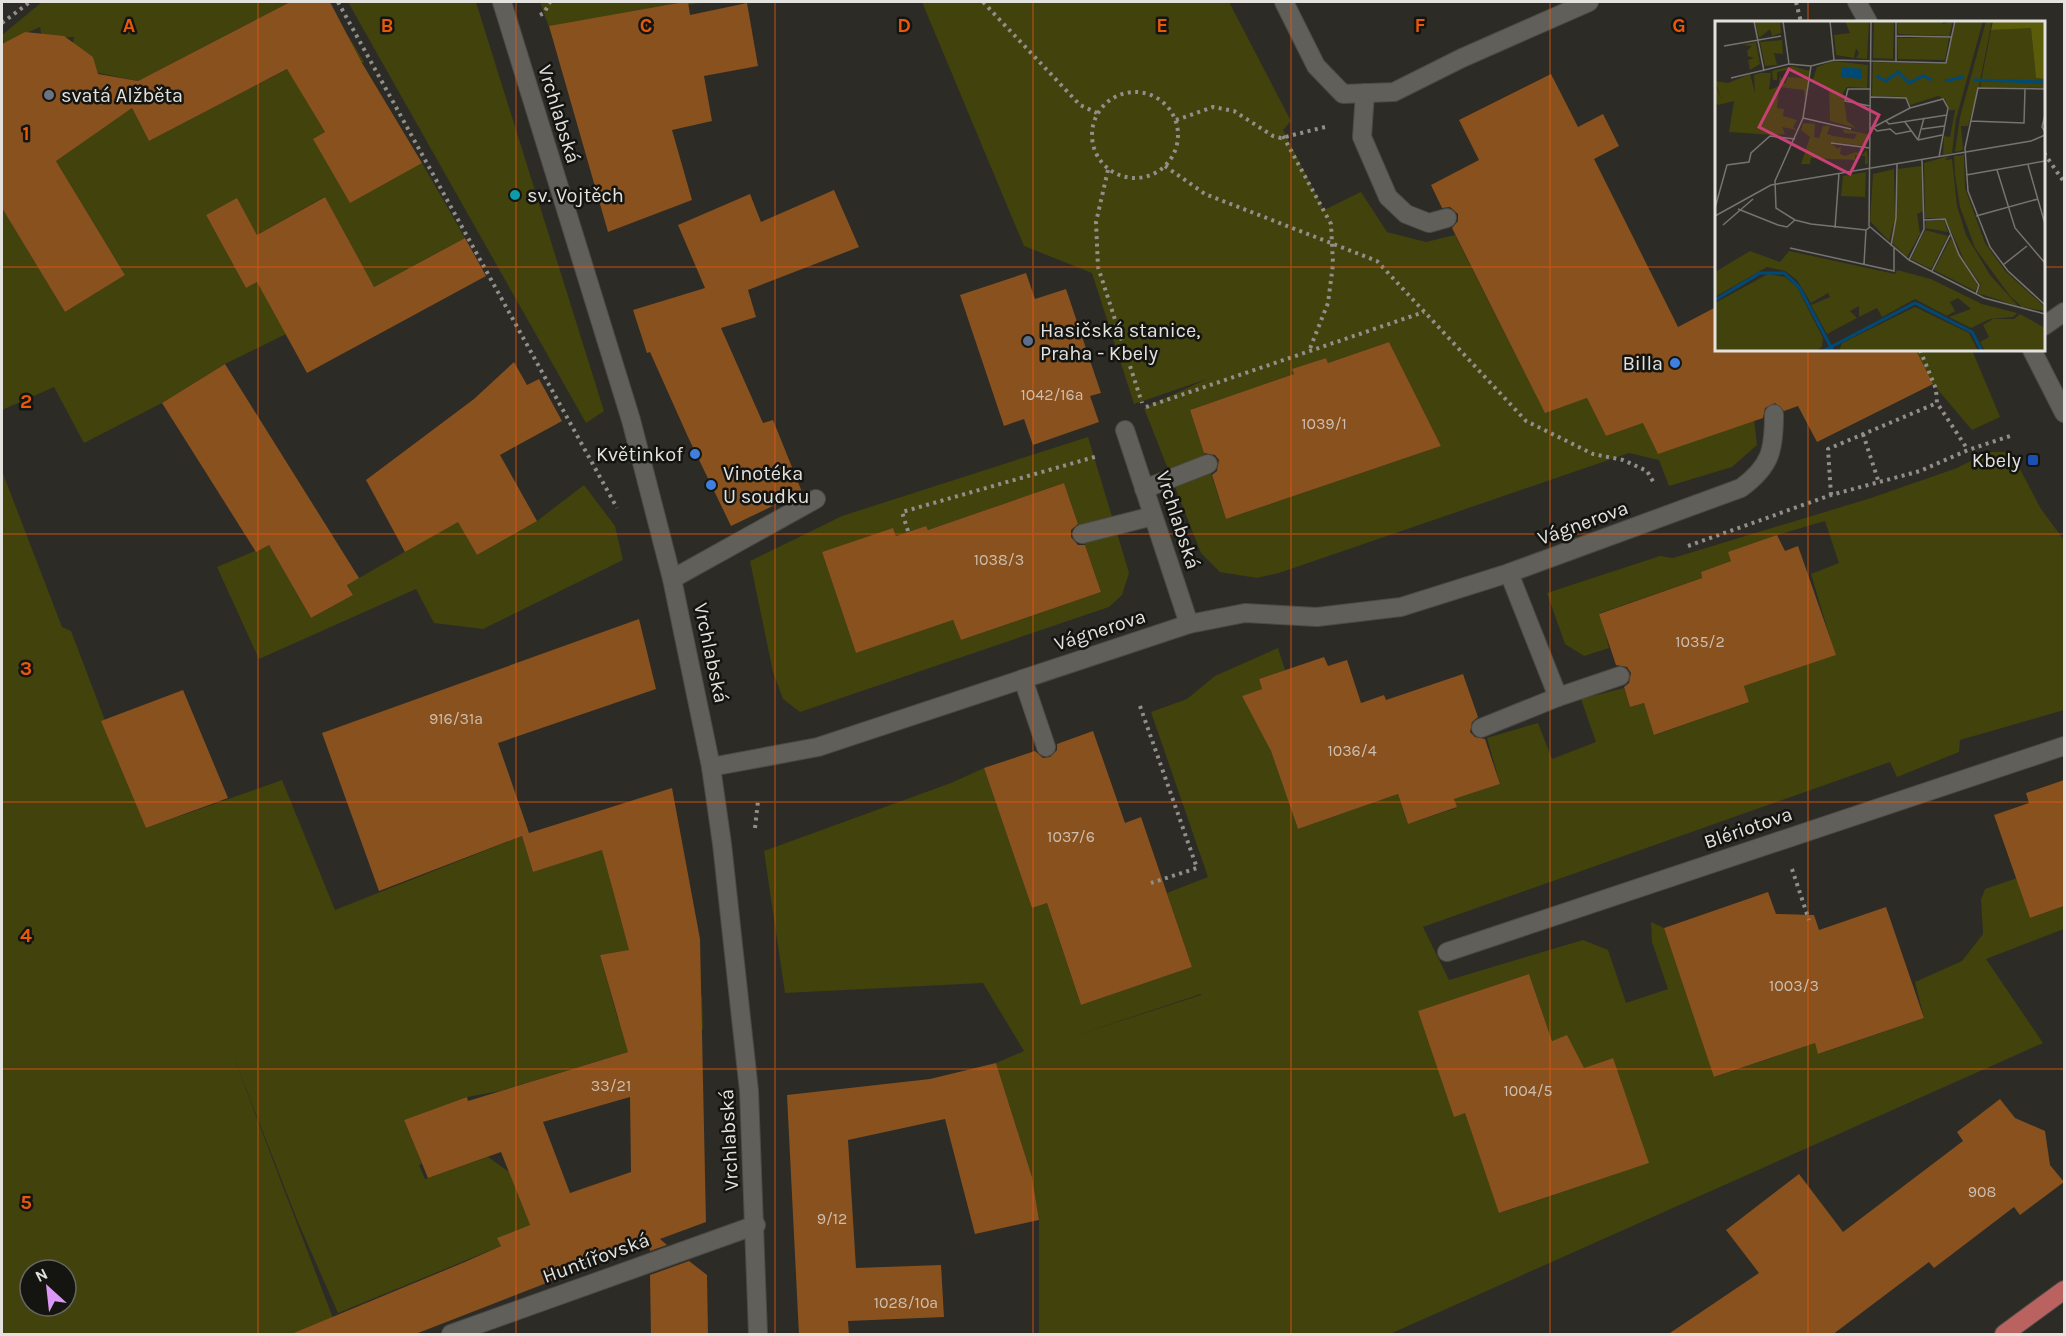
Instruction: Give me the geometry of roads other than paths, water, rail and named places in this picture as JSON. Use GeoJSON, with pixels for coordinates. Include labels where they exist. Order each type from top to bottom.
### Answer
{"type":"FeatureCollection","features":[{"type":"Feature","properties":{"kind":"main road"},"geometry":{"type":"LineString","coordinates":[[2004,1335],[2064,1290]]}},
{"type":"Feature","properties":{"kind":"street","name":"Vrchlabská"},"geometry":{"type":"LineString","coordinates":[[502,2],[631,420],[672,579],[711,768],[722,844],[749,1091],[756,1225],[758,1335]]}},
{"type":"Feature","properties":{"kind":"street"},"geometry":{"type":"LineString","coordinates":[[1284,2],[1316,66],[1343,94],[1394,92],[1462,58],[1590,2]]}},
{"type":"Feature","properties":{"kind":"street"},"geometry":{"type":"LineString","coordinates":[[1857,2],[1867,21]]}},
{"type":"Feature","properties":{"kind":"street"},"geometry":{"type":"LineString","coordinates":[[1365,93],[1362,137],[1388,196],[1406,214],[1429,223],[1447,218]]}},
{"type":"Feature","properties":{"kind":"street"},"geometry":{"type":"LineString","coordinates":[[2045,325],[2064,312]]}},
{"type":"Feature","properties":{"kind":"street"},"geometry":{"type":"LineString","coordinates":[[2033,351],[2064,413]]}},
{"type":"Feature","properties":{"kind":"street","name":"Vágnerova"},"geometry":{"type":"LineString","coordinates":[[711,768],[818,747],[1189,624],[1245,613],[1317,617],[1401,608],[1509,573],[1741,488],[1760,475],[1774,447],[1774,414]]}},
{"type":"Feature","properties":{"kind":"street","name":"Vrchlabská"},"geometry":{"type":"LineString","coordinates":[[1125,430],[1189,624]]}},
{"type":"Feature","properties":{"kind":"street"},"geometry":{"type":"LineString","coordinates":[[1144,489],[1208,464]]}},
{"type":"Feature","properties":{"kind":"street"},"geometry":{"type":"LineString","coordinates":[[672,579],[816,499]]}},
{"type":"Feature","properties":{"kind":"street"},"geometry":{"type":"LineString","coordinates":[[1082,534],[1153,516]]}},
{"type":"Feature","properties":{"kind":"street"},"geometry":{"type":"LineString","coordinates":[[1509,573],[1558,697]]}},
{"type":"Feature","properties":{"kind":"street"},"geometry":{"type":"LineString","coordinates":[[1481,728],[1558,697],[1620,676]]}},
{"type":"Feature","properties":{"kind":"street"},"geometry":{"type":"LineString","coordinates":[[1023,679],[1046,747]]}},
{"type":"Feature","properties":{"kind":"street","name":"Blériotova"},"geometry":{"type":"LineString","coordinates":[[1447,952],[2064,746]]}},
{"type":"Feature","properties":{"kind":"street","name":"Huntířovská"},"geometry":{"type":"LineString","coordinates":[[451,1335],[756,1225]]}},
{"type":"Feature","properties":{"kind":"place","name":"svatá Alžběta"},"geometry":{"type":"Point","coordinates":[49,95]}},
{"type":"Feature","properties":{"kind":"place","name":"sv. Vojtěch"},"geometry":{"type":"Point","coordinates":[515,195]}},
{"type":"Feature","properties":{"kind":"place","name":"Hasičská stanice, Praha - Kbely"},"geometry":{"type":"Point","coordinates":[1028,341]}},
{"type":"Feature","properties":{"kind":"place","name":"Billa"},"geometry":{"type":"Point","coordinates":[1675,363]}},
{"type":"Feature","properties":{"kind":"place","name":"Květinkof"},"geometry":{"type":"Point","coordinates":[695,454]}},
{"type":"Feature","properties":{"kind":"place","name":"Kbely"},"geometry":{"type":"Point","coordinates":[2033,460]}},
{"type":"Feature","properties":{"kind":"place","name":"Vinotéka U soudku"},"geometry":{"type":"Point","coordinates":[711,485]}}]}
